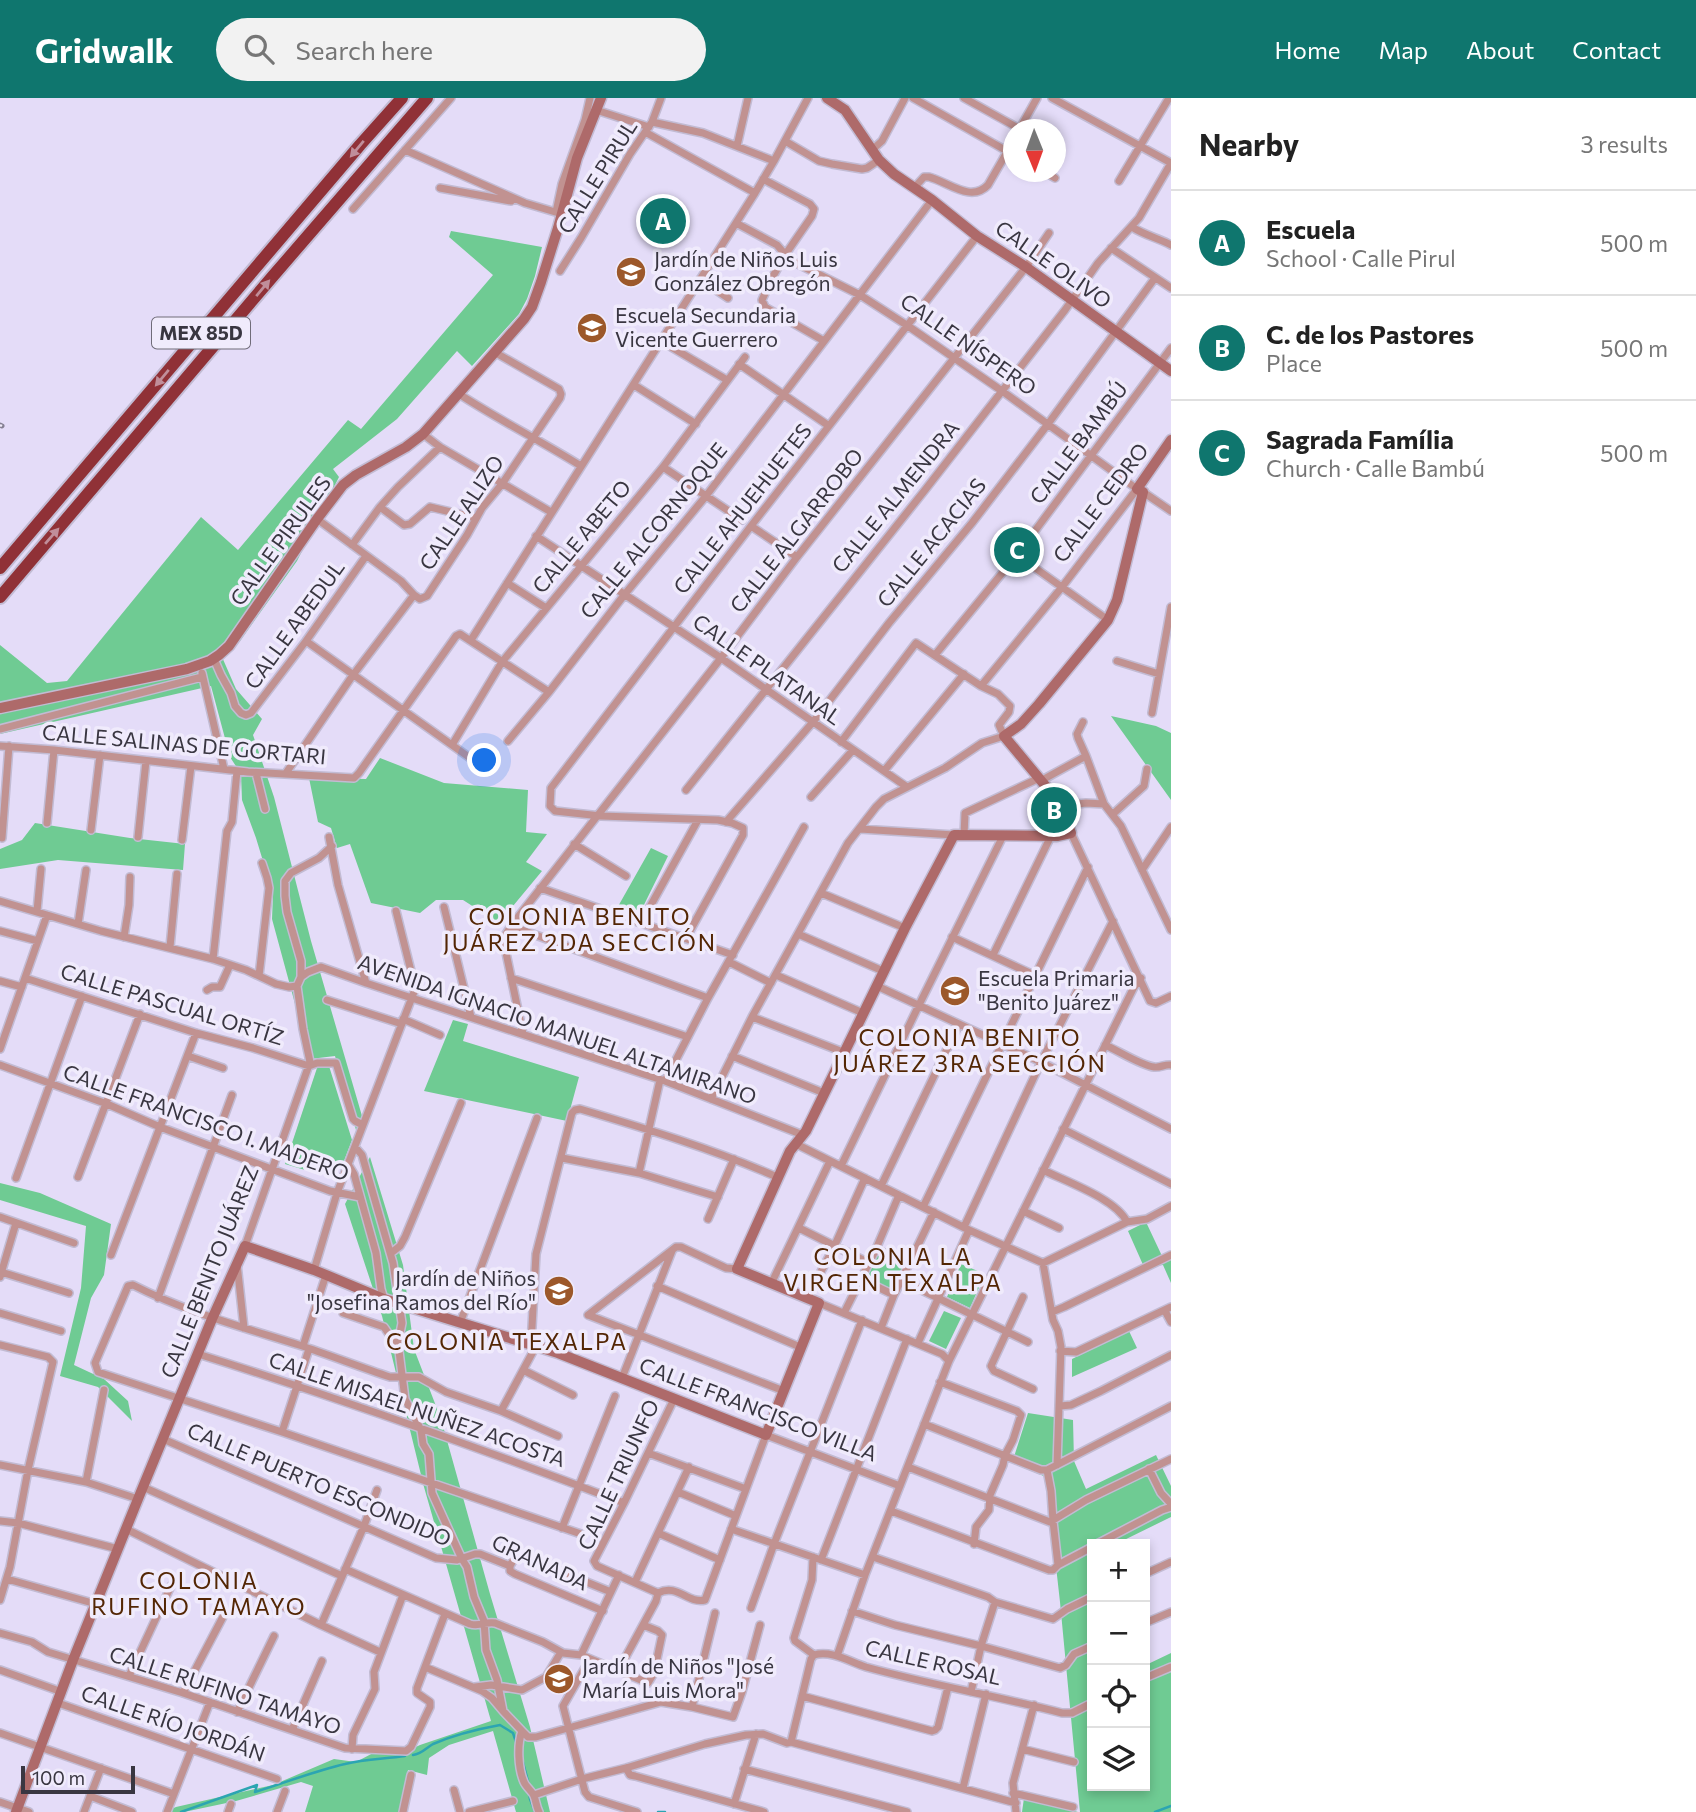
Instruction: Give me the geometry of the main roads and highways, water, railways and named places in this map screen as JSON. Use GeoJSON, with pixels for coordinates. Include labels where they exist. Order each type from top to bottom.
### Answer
{"type":"FeatureCollection","features":[{"type":"Feature","properties":{"kind":"highway","name":"MEX 85D"},"geometry":{"type":"LineString","coordinates":[[0,568],[402,98]]}},
{"type":"Feature","properties":{"kind":"highway","name":"MEX 85D"},"geometry":{"type":"LineString","coordinates":[[0,597],[427,98]]}},
{"type":"Feature","properties":{"kind":"waterway"},"geometry":{"type":"LineString","coordinates":[[413,1755],[449,1738],[500,1725],[513,1733],[516,1742]]}},
{"type":"Feature","properties":{"kind":"waterway"},"geometry":{"type":"LineString","coordinates":[[521,1755],[529,1785]]}},
{"type":"Feature","properties":{"kind":"waterway"},"geometry":{"type":"LineString","coordinates":[[181,1812],[257,1785],[255,1792],[345,1764],[405,1756]]}},
{"type":"Feature","properties":{"kind":"waterway"},"geometry":{"type":"LineString","coordinates":[[529,1792],[535,1812]]}},
{"type":"Feature","properties":{"kind":"waterway"},"geometry":{"type":"LineString","coordinates":[[1155,1812],[1171,1806]]}},
{"type":"Feature","properties":{"kind":"waterway"},"geometry":{"type":"LineString","coordinates":[[658,1812],[665,1812]]}},
{"type":"Feature","properties":{"kind":"place","name":"Escuela"},"geometry":{"type":"Point","coordinates":[663,221]}},
{"type":"Feature","properties":{"kind":"place","name":"Jardín de Niños Luis González Obregón"},"geometry":{"type":"Point","coordinates":[631,272]}},
{"type":"Feature","properties":{"kind":"place","name":"Escuela Secundaria Vicente Guerrero"},"geometry":{"type":"Point","coordinates":[592,328]}},
{"type":"Feature","properties":{"kind":"place","name":"Sagrada Família"},"geometry":{"type":"Point","coordinates":[1017,550]}},
{"type":"Feature","properties":{"kind":"place","name":"C. de los Pastores"},"geometry":{"type":"Point","coordinates":[1054,810]}},
{"type":"Feature","properties":{"kind":"place","name":"Escuela Primaria \"Benito Juárez\""},"geometry":{"type":"Point","coordinates":[955,991]}},
{"type":"Feature","properties":{"kind":"place","name":"Jardín de Niños \"Josefina Ramos del Río\""},"geometry":{"type":"Point","coordinates":[559,1291]}},
{"type":"Feature","properties":{"kind":"place","name":"Jardín de Niños \"José María Luis Mora\""},"geometry":{"type":"Point","coordinates":[559,1679]}},
{"type":"Feature","properties":{"kind":"district","name":"COLONIA BENITO JUÁREZ 2DA SECCIÓN"},"geometry":{"type":"Point","coordinates":[580,930]}},
{"type":"Feature","properties":{"kind":"district","name":"COLONIA BENITO JUÁREZ 3RA SECCIÓN"},"geometry":{"type":"Point","coordinates":[970,1051]}},
{"type":"Feature","properties":{"kind":"district","name":"COLONIA LA VIRGEN TEXALPA"},"geometry":{"type":"Point","coordinates":[893,1270]}},
{"type":"Feature","properties":{"kind":"district","name":"COLONIA TEXALPA"},"geometry":{"type":"Point","coordinates":[507,1342]}},
{"type":"Feature","properties":{"kind":"district","name":"COLONIA RUFINO TAMAYO"},"geometry":{"type":"Point","coordinates":[199,1594]}}]}
